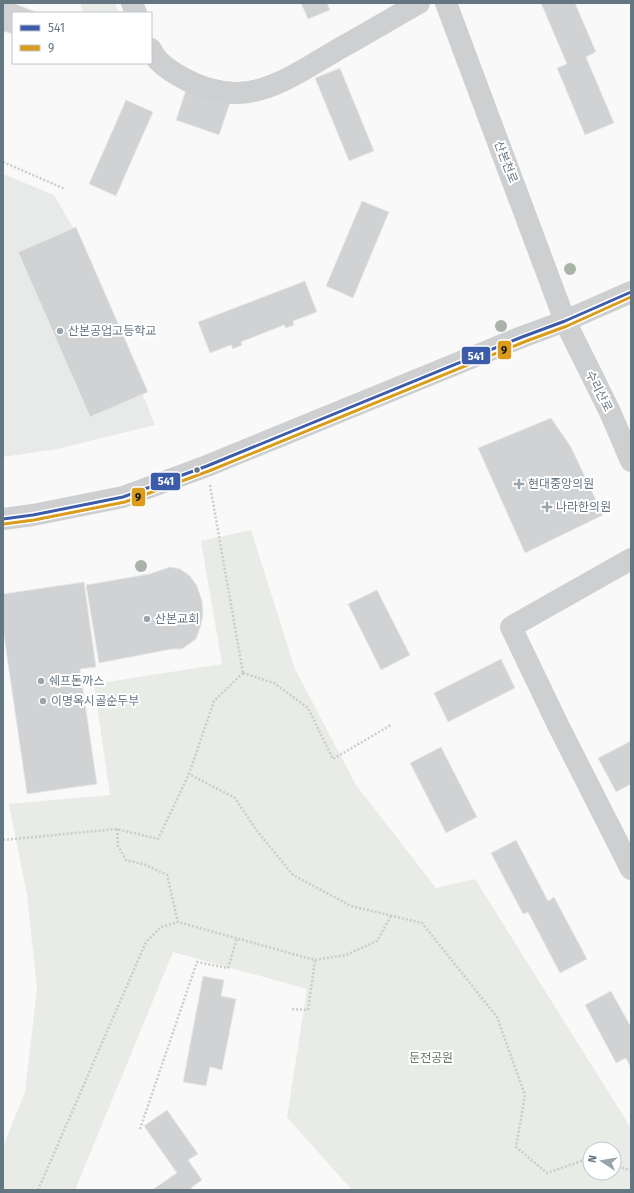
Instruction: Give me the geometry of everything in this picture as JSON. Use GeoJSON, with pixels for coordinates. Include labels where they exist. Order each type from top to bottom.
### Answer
{"type":"FeatureCollection","features":[{"type":"Feature","properties":{"kind":"street"},"geometry":{"type":"LineString","coordinates":[[152,52],[154,57],[172,72],[194,85],[236,93],[255,91],[291,77],[419,3]]}},
{"type":"Feature","properties":{"kind":"street","name":"산본천로"},"geometry":{"type":"LineString","coordinates":[[446,3],[565,321]]}},
{"type":"Feature","properties":{"kind":"street"},"geometry":{"type":"LineString","coordinates":[[3,519],[33,515],[122,497],[207,466],[522,337],[565,321],[631,292]]}},
{"type":"Feature","properties":{"kind":"street","name":"수리산로"},"geometry":{"type":"LineString","coordinates":[[565,321],[610,412],[631,461]]}},
{"type":"Feature","properties":{"kind":"street"},"geometry":{"type":"LineString","coordinates":[[631,560],[511,627],[558,725],[631,869]]}},
{"type":"Feature","properties":{"kind":"path"},"geometry":{"type":"LineString","coordinates":[[3,5],[7,3]]}},
{"type":"Feature","properties":{"kind":"path"},"geometry":{"type":"LineString","coordinates":[[3,162],[65,189]]}},
{"type":"Feature","properties":{"kind":"path"},"geometry":{"type":"LineString","coordinates":[[207,466],[243,673]]}},
{"type":"Feature","properties":{"kind":"path"},"geometry":{"type":"LineString","coordinates":[[243,673],[274,683],[308,708],[333,759],[391,726]]}},
{"type":"Feature","properties":{"kind":"path"},"geometry":{"type":"LineString","coordinates":[[3,840],[118,829],[158,838],[189,774],[214,701],[243,673]]}},
{"type":"Feature","properties":{"kind":"path"},"geometry":{"type":"LineString","coordinates":[[189,774],[235,798],[257,832],[293,876],[351,906],[422,923],[497,1017],[525,1095],[516,1147],[547,1173],[582,1161]]}},
{"type":"Feature","properties":{"kind":"path"},"geometry":{"type":"LineString","coordinates":[[118,829],[118,846],[126,860],[146,865],[167,875],[178,922]]}},
{"type":"Feature","properties":{"kind":"path"},"geometry":{"type":"LineString","coordinates":[[38,1190],[146,942],[161,927],[178,922],[315,960],[346,955],[377,941],[391,916]]}},
{"type":"Feature","properties":{"kind":"path"},"geometry":{"type":"LineString","coordinates":[[140,1129],[197,962],[228,968],[237,938]]}},
{"type":"Feature","properties":{"kind":"path"},"geometry":{"type":"LineString","coordinates":[[292,1009],[308,1010],[315,960]]}},
{"type":"Feature","properties":{"kind":"shaded area","name":"산본공업고등학교"},"geometry":{"type":"Polygon","coordinates":[[[3,174],[54,195],[79,238],[155,425],[57,449],[3,457],[3,174]]]}},
{"type":"Feature","properties":{"kind":"green space"},"geometry":{"type":"Polygon","coordinates":[[[80,3],[115,3],[119,12],[84,12],[80,3]]]}},
{"type":"Feature","properties":{"kind":"green space","name":"둔전공원"},"geometry":{"type":"Polygon","coordinates":[[[251,530],[295,669],[356,785],[436,888],[475,879],[631,1128],[631,1190],[351,1189],[287,1117],[307,989],[173,952],[75,1190],[3,1190],[3,1147],[25,1092],[37,988],[27,895],[9,804],[110,795],[94,684],[222,664],[201,541],[251,530]]]}},
{"type":"Feature","properties":{"kind":"building"},"geometry":{"type":"Polygon","coordinates":[[[3,3],[13,3],[36,12],[12,12],[12,34],[3,31],[3,3]]]}},
{"type":"Feature","properties":{"kind":"building"},"geometry":{"type":"Polygon","coordinates":[[[301,3],[327,3],[330,10],[308,19],[301,3]]]}},
{"type":"Feature","properties":{"kind":"building"},"geometry":{"type":"Polygon","coordinates":[[[541,3],[575,3],[596,52],[586,57],[614,123],[585,135],[557,68],[567,64],[541,3]]]}},
{"type":"Feature","properties":{"kind":"building"},"geometry":{"type":"Polygon","coordinates":[[[340,68],[374,151],[349,161],[315,78],[340,68]]]}},
{"type":"Feature","properties":{"kind":"building"},"geometry":{"type":"Polygon","coordinates":[[[187,87],[230,103],[219,135],[176,120],[187,87]]]}},
{"type":"Feature","properties":{"kind":"building"},"geometry":{"type":"Polygon","coordinates":[[[126,100],[153,112],[116,196],[89,184],[126,100]]]}},
{"type":"Feature","properties":{"kind":"building"},"geometry":{"type":"Polygon","coordinates":[[[362,201],[389,212],[353,298],[326,286],[362,201]]]}},
{"type":"Feature","properties":{"kind":"building"},"geometry":{"type":"Polygon","coordinates":[[[76,227],[148,392],[90,417],[18,252],[76,227]]]}},
{"type":"Feature","properties":{"kind":"building"},"geometry":{"type":"Polygon","coordinates":[[[305,281],[317,312],[293,321],[294,325],[286,328],[284,325],[241,342],[242,345],[233,349],[231,345],[210,353],[198,322],[305,281]]]}},
{"type":"Feature","properties":{"kind":"building"},"geometry":{"type":"Polygon","coordinates":[[[551,418],[571,447],[603,515],[525,553],[478,448],[551,418]]]}},
{"type":"Feature","properties":{"kind":"building","name":"산본교회"},"geometry":{"type":"Polygon","coordinates":[[[170,567],[180,569],[190,576],[197,586],[202,601],[203,614],[196,639],[182,649],[172,649],[99,663],[86,585],[149,574],[170,567]]]}},
{"type":"Feature","properties":{"kind":"building"},"geometry":{"type":"Polygon","coordinates":[[[84,582],[96,667],[80,669],[97,784],[27,794],[3,636],[3,594],[84,582]]]}},
{"type":"Feature","properties":{"kind":"building"},"geometry":{"type":"Polygon","coordinates":[[[377,590],[410,655],[381,670],[348,604],[377,590]]]}},
{"type":"Feature","properties":{"kind":"building"},"geometry":{"type":"Polygon","coordinates":[[[501,659],[515,688],[448,722],[434,693],[501,659]]]}},
{"type":"Feature","properties":{"kind":"building"},"geometry":{"type":"Polygon","coordinates":[[[631,741],[631,784],[616,792],[598,758],[631,741]]]}},
{"type":"Feature","properties":{"kind":"building"},"geometry":{"type":"Polygon","coordinates":[[[441,747],[477,817],[446,833],[410,763],[441,747]]]}},
{"type":"Feature","properties":{"kind":"building"},"geometry":{"type":"Polygon","coordinates":[[[516,840],[548,901],[554,897],[587,959],[560,973],[528,912],[523,914],[491,853],[516,840]]]}},
{"type":"Feature","properties":{"kind":"building"},"geometry":{"type":"Polygon","coordinates":[[[203,976],[224,980],[221,996],[236,999],[222,1070],[210,1067],[206,1086],[183,1082],[203,976]]]}},
{"type":"Feature","properties":{"kind":"building"},"geometry":{"type":"Polygon","coordinates":[[[611,991],[631,1027],[631,1068],[626,1058],[616,1063],[585,1005],[611,991]]]}},
{"type":"Feature","properties":{"kind":"building"},"geometry":{"type":"Polygon","coordinates":[[[167,1110],[198,1154],[188,1160],[202,1180],[191,1188],[192,1190],[152,1190],[177,1173],[144,1126],[167,1110]]]}},
{"type":"Feature","properties":{"kind":"transit line","name":"541"},"geometry":{"type":"LineString","coordinates":[[3,519],[33,515],[123,497],[207,466],[522,337],[565,321],[631,292]]}},
{"type":"Feature","properties":{"kind":"transit line","name":"9"},"geometry":{"type":"LineString","coordinates":[[4,524],[34,520],[125,502],[209,471],[524,342],[567,326],[631,297]]}},
{"type":"Feature","properties":{"kind":"place","name":"산본공업고등학교"},"geometry":{"type":"Point","coordinates":[60,331]}},
{"type":"Feature","properties":{"kind":"place","name":"현대중앙의원"},"geometry":{"type":"Point","coordinates":[519,484]}},
{"type":"Feature","properties":{"kind":"place","name":"나라한의원"},"geometry":{"type":"Point","coordinates":[547,507]}},
{"type":"Feature","properties":{"kind":"place","name":"산본교회"},"geometry":{"type":"Point","coordinates":[147,619]}},
{"type":"Feature","properties":{"kind":"place","name":"쉐프돈까스"},"geometry":{"type":"Point","coordinates":[41,681]}},
{"type":"Feature","properties":{"kind":"place","name":"이명옥시골순두부"},"geometry":{"type":"Point","coordinates":[43,701]}}]}
